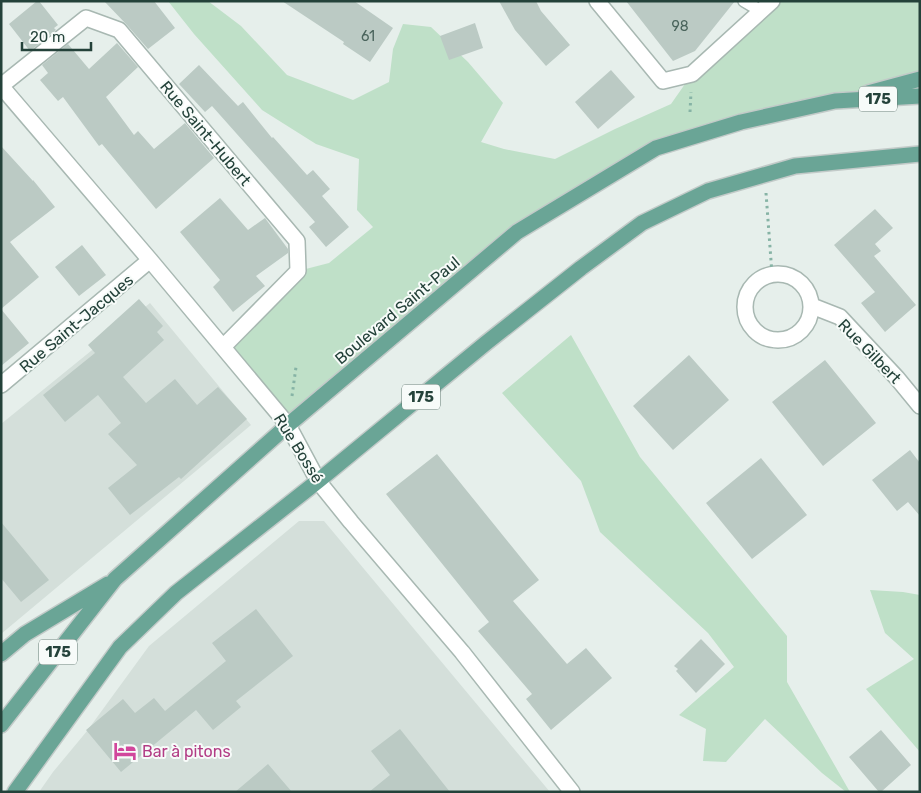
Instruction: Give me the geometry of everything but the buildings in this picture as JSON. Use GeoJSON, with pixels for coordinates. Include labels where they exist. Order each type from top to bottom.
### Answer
{"type":"FeatureCollection","features":[{"type":"Feature","properties":{"kind":"main road"},"geometry":{"type":"LineString","coordinates":[[835,101],[920,80]]}},
{"type":"Feature","properties":{"kind":"main road","name":"Boulevard Saint-Paul"},"geometry":{"type":"LineString","coordinates":[[1,725],[115,579],[288,425],[517,232],[656,148],[742,122],[835,101],[920,96]]}},
{"type":"Feature","properties":{"kind":"main road","name":"175"},"geometry":{"type":"LineString","coordinates":[[16,792],[120,647],[176,593],[318,481],[486,343],[581,268],[642,223],[708,191],[795,166],[920,154]]}},
{"type":"Feature","properties":{"kind":"main road"},"geometry":{"type":"LineString","coordinates":[[1,654],[25,634],[115,579]]}},
{"type":"Feature","properties":{"kind":"street"},"geometry":{"type":"LineString","coordinates":[[597,1],[663,82],[692,74],[767,6]]}},
{"type":"Feature","properties":{"kind":"street","name":"Rue Saint-Hubert"},"geometry":{"type":"LineString","coordinates":[[1,86],[86,18],[119,30],[297,241],[298,271],[223,347]]}},
{"type":"Feature","properties":{"kind":"street","name":"Rue Bossé"},"geometry":{"type":"LineString","coordinates":[[1,86],[288,425],[318,481],[462,652],[572,792]]}},
{"type":"Feature","properties":{"kind":"street","name":"Rue Saint-Jacques"},"geometry":{"type":"LineString","coordinates":[[1,385],[150,260]]}},
{"type":"Feature","properties":{"kind":"street"},"geometry":{"type":"LineString","coordinates":[[772,274],[784,274],[794,278],[803,285],[809,295],[812,306],[810,318],[804,328],[796,335],[786,339],[766,338],[750,324],[746,315],[745,304],[753,285],[761,278],[772,274]]}},
{"type":"Feature","properties":{"kind":"street","name":"Rue Gilbert"},"geometry":{"type":"LineString","coordinates":[[812,306],[840,317],[897,378],[920,406]]}},
{"type":"Feature","properties":{"kind":"lane"},"geometry":{"type":"LineString","coordinates":[[744,1],[767,6]]}},
{"type":"Feature","properties":{"kind":"path"},"geometry":{"type":"LineString","coordinates":[[764,175],[772,274]]}},
{"type":"Feature","properties":{"kind":"shaded area"},"geometry":{"type":"Polygon","coordinates":[[[150,303],[251,425],[1,634],[1,424],[150,303]]]}},
{"type":"Feature","properties":{"kind":"shaded area"},"geometry":{"type":"Polygon","coordinates":[[[299,521],[324,521],[550,792],[39,792],[87,731],[149,646],[299,521]]]}},
{"type":"Feature","properties":{"kind":"green space"},"geometry":{"type":"Polygon","coordinates":[[[168,1],[208,1],[241,26],[287,75],[353,100],[389,82],[393,49],[403,24],[431,27],[468,62],[503,103],[481,142],[504,149],[555,159],[671,104],[692,74],[772,1],[920,1],[920,96],[835,101],[656,148],[517,232],[288,425],[223,347],[298,271],[329,263],[373,227],[357,210],[359,159],[316,144],[262,110],[194,34],[168,1]]]}},
{"type":"Feature","properties":{"kind":"green space"},"geometry":{"type":"Polygon","coordinates":[[[571,335],[640,457],[787,636],[787,682],[850,792],[846,792],[822,773],[765,719],[726,762],[703,761],[706,729],[679,715],[734,667],[708,633],[600,532],[581,481],[502,393],[571,335]]]}},
{"type":"Feature","properties":{"kind":"green space"},"geometry":{"type":"Polygon","coordinates":[[[870,590],[920,595],[920,752],[866,689],[914,659],[885,633],[870,590]]]}},
{"type":"Feature","properties":{"kind":"place","name":"Bar à pitons"},"geometry":{"type":"Point","coordinates":[125,751]}}]}
